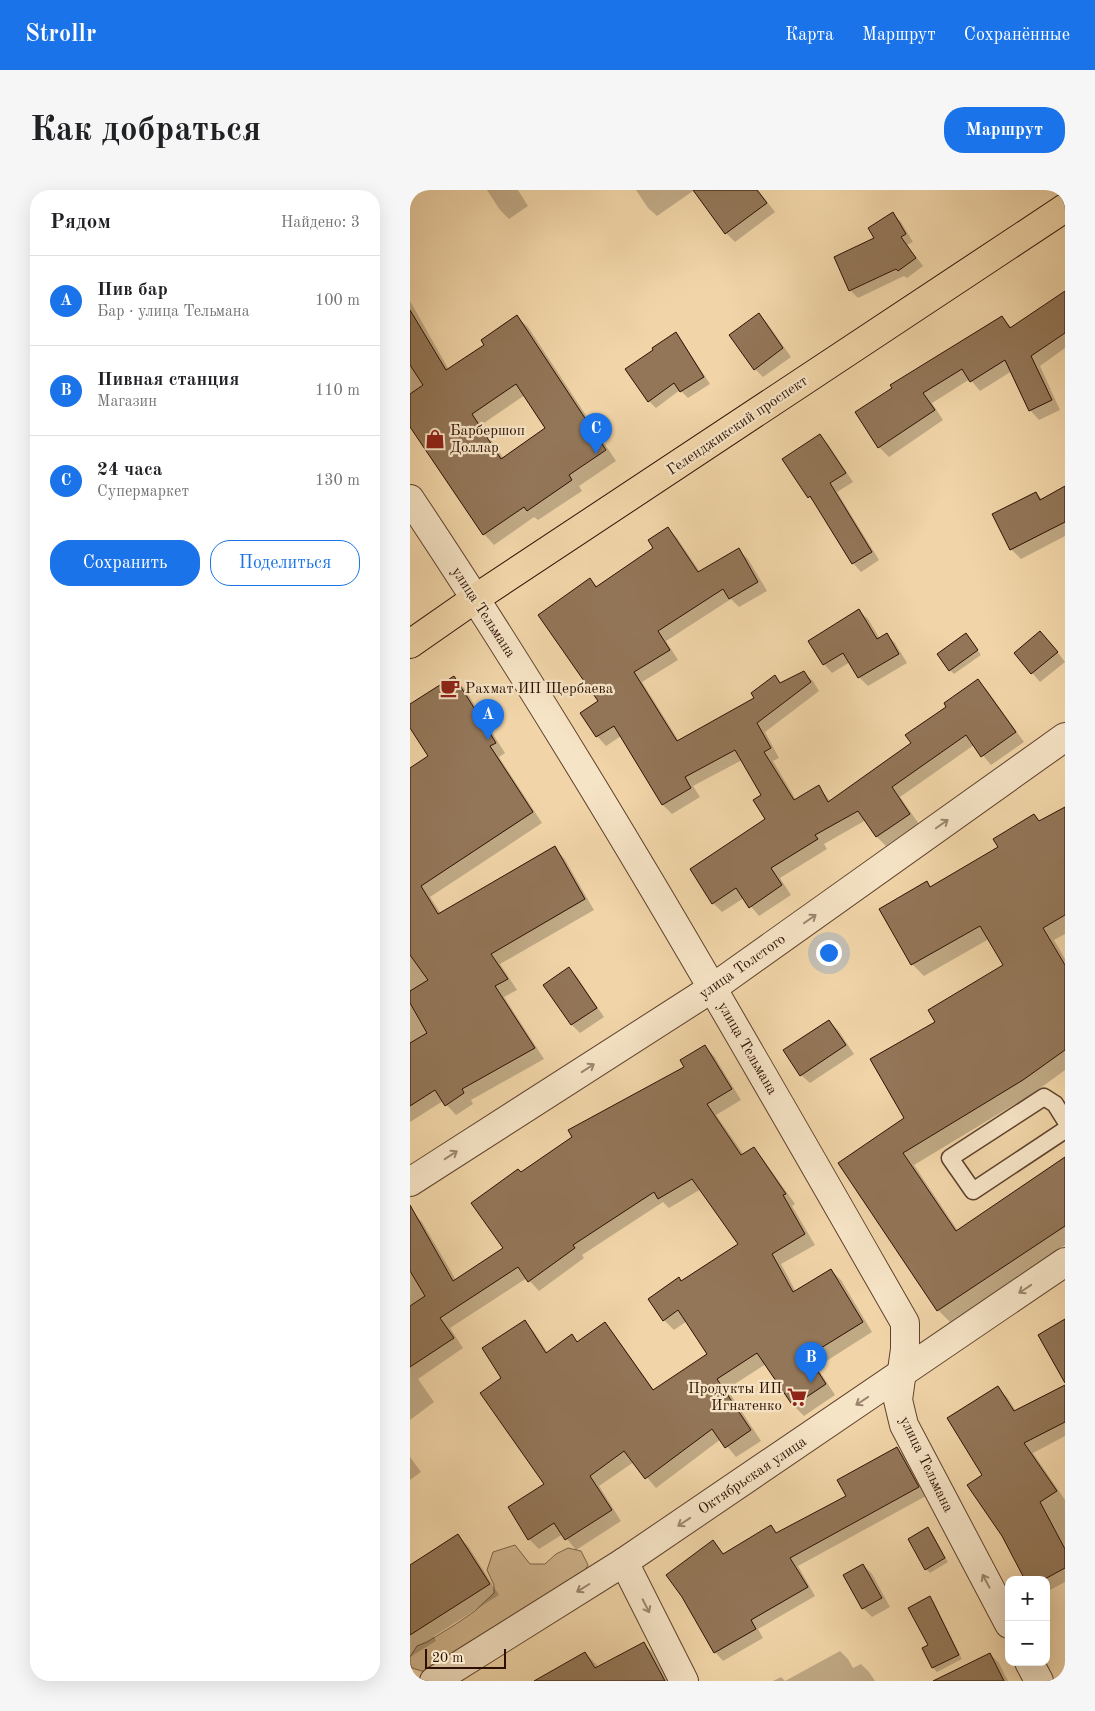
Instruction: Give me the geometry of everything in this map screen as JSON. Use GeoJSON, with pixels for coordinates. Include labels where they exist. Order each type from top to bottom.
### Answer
{"type":"FeatureCollection","features":[{"type":"Feature","properties":{"kind":"main road","name":"Геленджикский проспект"},"geometry":{"type":"LineString","coordinates":[[410,644],[476,598],[1065,208]]}},
{"type":"Feature","properties":{"kind":"street","name":"улица Тельмана"},"geometry":{"type":"LineString","coordinates":[[410,499],[514,657],[714,987],[905,1323],[905,1349],[898,1400],[904,1425],[1007,1621]]}},
{"type":"Feature","properties":{"kind":"street","name":"улица Толстого"},"geometry":{"type":"LineString","coordinates":[[410,1182],[714,987],[1065,737]]}},
{"type":"Feature","properties":{"kind":"street","name":"Октябрьская улица"},"geometry":{"type":"LineString","coordinates":[[434,1681],[624,1562],[1065,1262]]}},
{"type":"Feature","properties":{"kind":"street"},"geometry":{"type":"LineString","coordinates":[[624,1562],[684,1681]]}},
{"type":"Feature","properties":{"kind":"street"},"geometry":{"type":"LineString","coordinates":[[1031,1666],[1039,1681]]}},
{"type":"Feature","properties":{"kind":"lane"},"geometry":{"type":"LineString","coordinates":[[1065,1120],[1054,1104],[1044,1097],[950,1158],[973,1191],[1065,1130]]}},
{"type":"Feature","properties":{"kind":"shaded area"},"geometry":{"type":"Polygon","coordinates":[[[515,1545],[530,1564],[545,1564],[556,1554],[568,1548],[581,1551],[588,1565],[575,1588],[425,1672],[412,1668],[410,1657],[417,1646],[427,1642],[475,1611],[494,1593],[494,1585],[487,1570],[493,1552],[515,1545]]]}},
{"type":"Feature","properties":{"kind":"building"},"geometry":{"type":"Polygon","coordinates":[[[693,190],[757,190],[767,203],[725,234],[693,190]]]}},
{"type":"Feature","properties":{"kind":"building"},"geometry":{"type":"Polygon","coordinates":[[[893,212],[906,234],[901,237],[916,258],[898,271],[896,269],[849,291],[834,257],[874,238],[868,228],[893,212]]]}},
{"type":"Feature","properties":{"kind":"building"},"geometry":{"type":"Polygon","coordinates":[[[1065,291],[1065,333],[1031,356],[1052,400],[1029,411],[1005,360],[970,382],[962,369],[923,393],[935,410],[878,448],[855,412],[892,388],[890,385],[1002,316],[1010,328],[1065,291]]]}},
{"type":"Feature","properties":{"kind":"building"},"geometry":{"type":"Polygon","coordinates":[[[410,310],[446,370],[484,345],[481,340],[517,315],[606,450],[569,475],[572,480],[527,511],[524,507],[483,535],[410,427],[410,394],[423,385],[410,365],[410,310]],[[516,384],[472,414],[501,459],[545,428],[516,384]]]}},
{"type":"Feature","properties":{"kind":"building"},"geometry":{"type":"Polygon","coordinates":[[[759,313],[783,348],[754,370],[729,335],[759,313]]]}},
{"type":"Feature","properties":{"kind":"building"},"geometry":{"type":"Polygon","coordinates":[[[676,332],[704,377],[680,392],[674,383],[648,402],[625,369],[676,332]]]}},
{"type":"Feature","properties":{"kind":"building"},"geometry":{"type":"Polygon","coordinates":[[[820,434],[846,473],[830,483],[872,552],[852,564],[810,496],[808,498],[782,459],[820,434]]]}},
{"type":"Feature","properties":{"kind":"building"},"geometry":{"type":"Polygon","coordinates":[[[1065,486],[1065,522],[1010,550],[992,514],[1036,492],[1040,500],[1065,486]]]}},
{"type":"Feature","properties":{"kind":"building"},"geometry":{"type":"Polygon","coordinates":[[[668,527],[698,572],[739,548],[758,582],[729,599],[723,589],[658,631],[670,650],[634,672],[677,741],[754,698],[751,693],[775,675],[780,683],[804,671],[811,682],[757,723],[771,748],[764,752],[794,800],[819,785],[828,802],[911,743],[905,735],[946,707],[944,703],[978,679],[1016,732],[981,757],[966,735],[892,787],[910,814],[876,837],[858,811],[815,835],[818,839],[771,868],[782,885],[749,908],[736,888],[712,904],[690,869],[765,819],[753,800],[761,795],[735,750],[685,777],[691,788],[662,805],[614,726],[596,737],[580,713],[598,701],[538,615],[590,578],[596,587],[653,548],[648,540],[668,527]]]}},
{"type":"Feature","properties":{"kind":"building"},"geometry":{"type":"Polygon","coordinates":[[[859,609],[877,639],[887,633],[899,654],[858,678],[843,653],[823,665],[808,641],[859,609]]]}},
{"type":"Feature","properties":{"kind":"building"},"geometry":{"type":"Polygon","coordinates":[[[1040,631],[1058,652],[1031,674],[1014,653],[1040,631]]]}},
{"type":"Feature","properties":{"kind":"building"},"geometry":{"type":"Polygon","coordinates":[[[966,633],[978,650],[949,671],[937,654],[966,633]]]}},
{"type":"Feature","properties":{"kind":"building"},"geometry":{"type":"Polygon","coordinates":[[[454,676],[496,743],[490,746],[533,812],[421,886],[438,914],[555,846],[585,899],[491,954],[508,979],[495,986],[535,1048],[462,1089],[464,1093],[445,1106],[435,1090],[410,1106],[410,1043],[427,1033],[410,1003],[410,991],[428,980],[410,955],[410,768],[428,756],[410,728],[410,704],[454,676]]]}},
{"type":"Feature","properties":{"kind":"building"},"geometry":{"type":"Polygon","coordinates":[[[1065,807],[1065,915],[1043,928],[1065,965],[1065,1050],[1023,1080],[903,1153],[956,1231],[1065,1157],[1065,1226],[937,1311],[838,1163],[904,1118],[870,1059],[935,1022],[928,1010],[1003,965],[980,926],[911,965],[879,909],[927,881],[930,887],[998,847],[993,839],[1034,814],[1039,821],[1065,807]]]}},
{"type":"Feature","properties":{"kind":"building"},"geometry":{"type":"Polygon","coordinates":[[[569,967],[597,1008],[571,1025],[543,985],[569,967]]]}},
{"type":"Feature","properties":{"kind":"building"},"geometry":{"type":"Polygon","coordinates":[[[829,1020],[846,1045],[800,1076],[783,1050],[829,1020]]]}},
{"type":"Feature","properties":{"kind":"building"},"geometry":{"type":"Polygon","coordinates":[[[705,1045],[732,1089],[707,1104],[741,1155],[754,1147],[786,1194],[783,1195],[805,1234],[772,1254],[793,1292],[831,1269],[863,1322],[808,1356],[826,1384],[793,1406],[757,1353],[717,1379],[751,1430],[725,1448],[712,1429],[645,1479],[624,1451],[590,1476],[612,1510],[565,1540],[554,1523],[528,1540],[508,1507],[544,1484],[480,1393],[501,1378],[482,1348],[525,1320],[546,1353],[572,1334],[577,1342],[605,1322],[653,1390],[707,1354],[678,1310],[663,1321],[648,1299],[679,1277],[681,1281],[738,1244],[692,1179],[658,1199],[654,1192],[573,1245],[575,1248],[528,1282],[518,1267],[440,1318],[454,1338],[410,1367],[410,1306],[425,1296],[410,1271],[410,1205],[453,1281],[503,1248],[471,1203],[518,1169],[521,1172],[572,1137],[568,1130],[684,1067],[680,1060],[705,1045]]]}},
{"type":"Feature","properties":{"kind":"building"},"geometry":{"type":"Polygon","coordinates":[[[1065,1319],[1065,1383],[1038,1335],[1065,1319]]]}},
{"type":"Feature","properties":{"kind":"building"},"geometry":{"type":"Polygon","coordinates":[[[1065,1385],[1065,1422],[1024,1443],[1057,1491],[1040,1502],[1065,1549],[1065,1568],[1050,1576],[1023,1576],[1002,1536],[967,1485],[982,1475],[947,1418],[998,1386],[1014,1411],[1065,1385]]]}},
{"type":"Feature","properties":{"kind":"building"},"geometry":{"type":"Polygon","coordinates":[[[897,1447],[919,1487],[790,1558],[808,1587],[751,1620],[756,1629],[714,1653],[682,1597],[666,1575],[713,1540],[723,1554],[771,1525],[776,1533],[846,1496],[837,1480],[897,1447]]]}},
{"type":"Feature","properties":{"kind":"building"},"geometry":{"type":"Polygon","coordinates":[[[928,1527],[945,1558],[925,1570],[908,1539],[928,1527]]]}},
{"type":"Feature","properties":{"kind":"building"},"geometry":{"type":"Polygon","coordinates":[[[458,1534],[490,1584],[410,1635],[410,1565],[458,1534]]]}},
{"type":"Feature","properties":{"kind":"building"},"geometry":{"type":"Polygon","coordinates":[[[863,1564],[882,1598],[862,1609],[843,1575],[863,1564]]]}},
{"type":"Feature","properties":{"kind":"building"},"geometry":{"type":"Polygon","coordinates":[[[930,1596],[959,1655],[932,1668],[922,1648],[928,1645],[908,1608],[930,1596]]]}},
{"type":"Feature","properties":{"kind":"building"},"geometry":{"type":"Polygon","coordinates":[[[644,1642],[665,1681],[534,1681],[585,1652],[595,1668],[644,1642]]]}},
{"type":"Feature","properties":{"kind":"building"},"geometry":{"type":"Polygon","coordinates":[[[990,1653],[1004,1681],[933,1681],[990,1653]]]}},
{"type":"Feature","properties":{"kind":"place","name":"Барбершоп Доллар"},"geometry":{"type":"Point","coordinates":[435,439]}},
{"type":"Feature","properties":{"kind":"place","name":"24 часа"},"geometry":{"type":"Point","coordinates":[596,454]}},
{"type":"Feature","properties":{"kind":"place","name":"Рахмат ИП Щербаева"},"geometry":{"type":"Point","coordinates":[450,688]}},
{"type":"Feature","properties":{"kind":"place","name":"Пив бар"},"geometry":{"type":"Point","coordinates":[488,740]}},
{"type":"Feature","properties":{"kind":"place","name":"Пивная станция"},"geometry":{"type":"Point","coordinates":[811,1383]}},
{"type":"Feature","properties":{"kind":"place","name":"Продукты ИП Игнатенко"},"geometry":{"type":"Point","coordinates":[797,1397]}}]}
